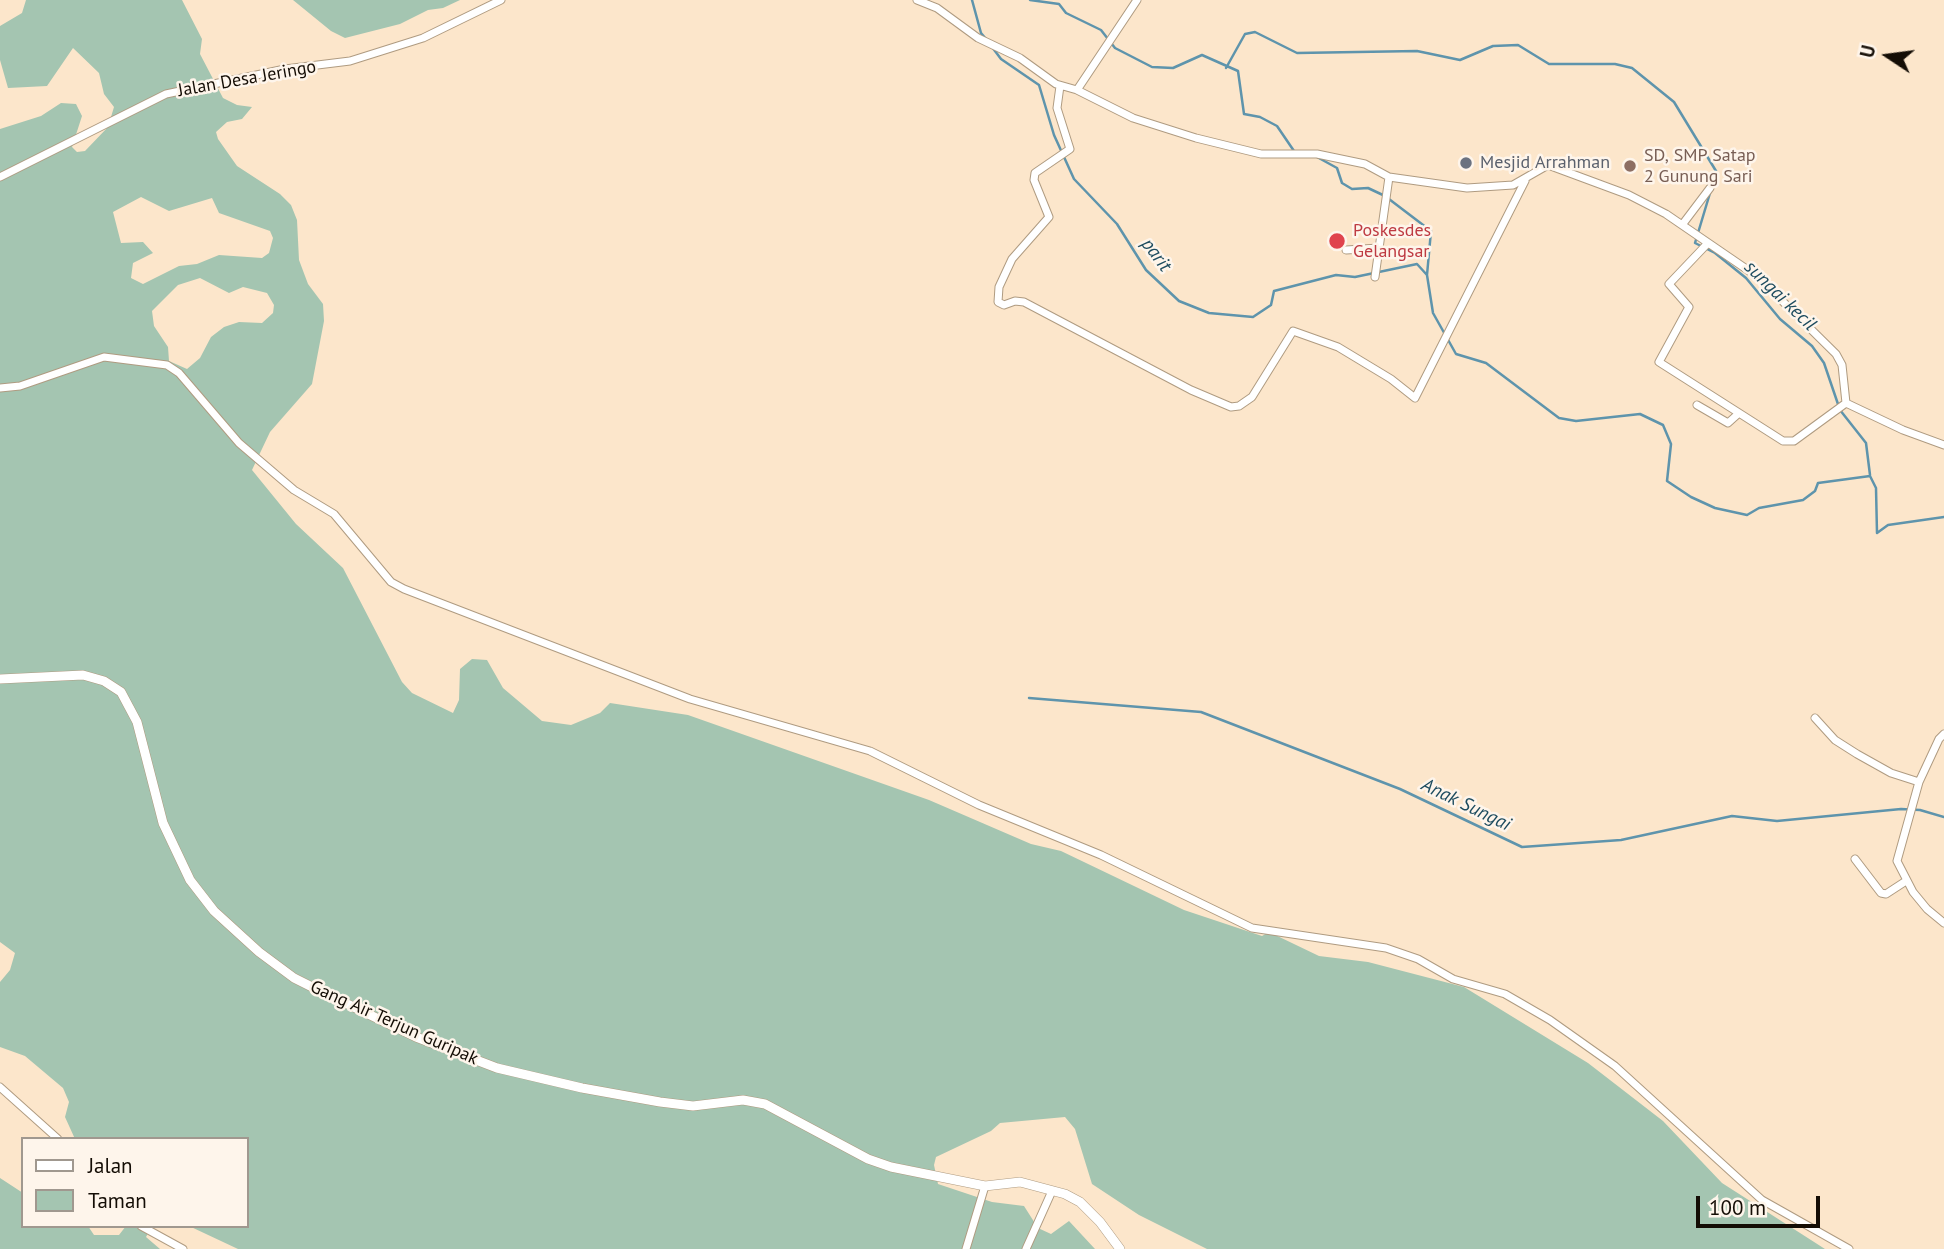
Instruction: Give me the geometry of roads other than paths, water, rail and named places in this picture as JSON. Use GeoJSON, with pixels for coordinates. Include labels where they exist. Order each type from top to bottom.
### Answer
{"type":"FeatureCollection","features":[{"type":"Feature","properties":{"kind":"street","name":"Jalan Desa Jeringo"},"geometry":{"type":"LineString","coordinates":[[0,177],[166,94],[285,69],[350,61],[423,38],[501,0]]}},
{"type":"Feature","properties":{"kind":"street"},"geometry":{"type":"LineString","coordinates":[[917,0],[946,14],[978,38],[1013,53],[1060,86],[1077,90],[1122,114],[1175,132],[1261,154],[1317,154],[1364,164],[1389,177],[1483,189],[1504,187],[1526,180]]}},
{"type":"Feature","properties":{"kind":"street"},"geometry":{"type":"LineString","coordinates":[[1077,90],[1137,0]]}},
{"type":"Feature","properties":{"kind":"street"},"geometry":{"type":"LineString","coordinates":[[1060,86],[1057,108],[1070,146],[1064,156],[1035,173],[1034,180],[1049,219],[1024,242],[1012,259],[999,287],[998,302],[1004,305],[1014,300],[1024,302],[1198,393],[1231,407],[1239,406],[1252,397],[1293,331],[1338,346],[1391,379],[1415,398],[1526,180],[1537,169],[1548,165],[1629,195],[1682,225],[1704,245],[1758,277],[1836,354],[1842,365],[1846,403]]}},
{"type":"Feature","properties":{"kind":"street"},"geometry":{"type":"LineString","coordinates":[[1375,277],[1389,177]]}},
{"type":"Feature","properties":{"kind":"street"},"geometry":{"type":"LineString","coordinates":[[1682,225],[1710,188]]}},
{"type":"Feature","properties":{"kind":"street"},"geometry":{"type":"LineString","coordinates":[[1704,245],[1669,284],[1689,307],[1659,362],[1738,414],[1790,442],[1846,403]]}},
{"type":"Feature","properties":{"kind":"street"},"geometry":{"type":"LineString","coordinates":[[1346,250],[1379,248]]}},
{"type":"Feature","properties":{"kind":"street"},"geometry":{"type":"LineString","coordinates":[[0,388],[20,386],[104,357],[167,365],[179,373],[219,423],[247,450],[294,490],[339,520],[391,582],[451,609],[690,699],[870,751],[979,805],[1101,855],[1252,928],[1386,948],[1418,959],[1453,979],[1505,994],[1550,1020],[1615,1066],[1762,1200],[1849,1249]]}},
{"type":"Feature","properties":{"kind":"street"},"geometry":{"type":"LineString","coordinates":[[1846,403],[1903,430],[1944,444]]}},
{"type":"Feature","properties":{"kind":"street"},"geometry":{"type":"LineString","coordinates":[[1697,405],[1728,423],[1738,414]]}},
{"type":"Feature","properties":{"kind":"street","name":"Gang Air Terjun Guripak"},"geometry":{"type":"LineString","coordinates":[[0,679],[83,675],[104,681],[121,692],[136,722],[163,823],[190,880],[214,911],[278,967],[303,983],[416,1037],[497,1068],[582,1088],[660,1102],[693,1106],[743,1100],[765,1104],[876,1162],[985,1186],[1014,1181],[1052,1191],[1080,1202],[1108,1230],[1120,1249]]}},
{"type":"Feature","properties":{"kind":"street"},"geometry":{"type":"LineString","coordinates":[[1815,718],[1835,740],[1857,754],[1891,773],[1919,782]]}},
{"type":"Feature","properties":{"kind":"street"},"geometry":{"type":"LineString","coordinates":[[1944,734],[1939,739],[1919,782],[1897,861],[1906,881],[1927,909],[1944,923]]}},
{"type":"Feature","properties":{"kind":"street"},"geometry":{"type":"LineString","coordinates":[[1855,859],[1881,893],[1886,894],[1906,881]]}},
{"type":"Feature","properties":{"kind":"street"},"geometry":{"type":"LineString","coordinates":[[0,1087],[56,1137]]}},
{"type":"Feature","properties":{"kind":"street"},"geometry":{"type":"LineString","coordinates":[[966,1249],[985,1186]]}},
{"type":"Feature","properties":{"kind":"street"},"geometry":{"type":"LineString","coordinates":[[1026,1249],[1052,1191]]}},
{"type":"Feature","properties":{"kind":"street"},"geometry":{"type":"LineString","coordinates":[[145,1228],[183,1249]]}},
{"type":"Feature","properties":{"kind":"waterway","name":"parit"},"geometry":{"type":"LineString","coordinates":[[972,0],[981,33],[986,39]]}},
{"type":"Feature","properties":{"kind":"waterway"},"geometry":{"type":"LineString","coordinates":[[1030,0],[1059,4],[1066,13],[1101,30],[1115,48],[1152,67],[1173,68],[1202,55],[1238,71],[1244,114],[1260,117],[1277,126],[1294,151]]}},
{"type":"Feature","properties":{"kind":"waterway","name":"sungai kecil"},"geometry":{"type":"LineString","coordinates":[[1226,68],[1245,34],[1255,32],[1297,53],[1417,51],[1460,60],[1493,46],[1518,45],[1549,64],[1615,64],[1632,68],[1674,102],[1716,171],[1711,186]]}},
{"type":"Feature","properties":{"kind":"waterway","name":"parit"},"geometry":{"type":"LineString","coordinates":[[992,47],[1001,59],[1039,85],[1054,135],[1074,179],[1117,224],[1146,270],[1179,301],[1209,313],[1253,317],[1271,305],[1274,291],[1336,275],[1355,277],[1417,264],[1427,275]]}},
{"type":"Feature","properties":{"kind":"waterway"},"geometry":{"type":"LineString","coordinates":[[1317,157],[1337,168],[1342,183],[1352,189],[1368,188],[1385,196],[1431,231],[1427,275],[1433,313],[1456,354],[1486,363],[1559,418],[1576,421],[1640,414],[1663,425],[1671,444],[1667,481],[1691,497],[1715,508],[1747,515],[1759,508],[1803,500],[1815,491],[1818,483],[1870,476],[1876,488],[1877,533],[1888,525],[1944,517]]}},
{"type":"Feature","properties":{"kind":"waterway","name":"sungai kecil"},"geometry":{"type":"LineString","coordinates":[[1710,193],[1695,243],[1715,253],[1746,278],[1780,319],[1812,346],[1824,363],[1840,410],[1866,443],[1870,475]]}},
{"type":"Feature","properties":{"kind":"waterway","name":"Anak Sungai"},"geometry":{"type":"LineString","coordinates":[[1029,698],[1201,712],[1400,789],[1522,847],[1621,840],[1732,816],[1777,821],[1901,809],[1920,810],[1944,817]]}},
{"type":"Feature","properties":{"kind":"place","name":"Mesjid Arrahman"},"geometry":{"type":"Point","coordinates":[1466,163]}},
{"type":"Feature","properties":{"kind":"place","name":"SD, SMP Satap 2 Gunung Sari"},"geometry":{"type":"Point","coordinates":[1630,166]}},
{"type":"Feature","properties":{"kind":"place","name":"Poskesdes Gelangsar"},"geometry":{"type":"Point","coordinates":[1337,241]}}]}
